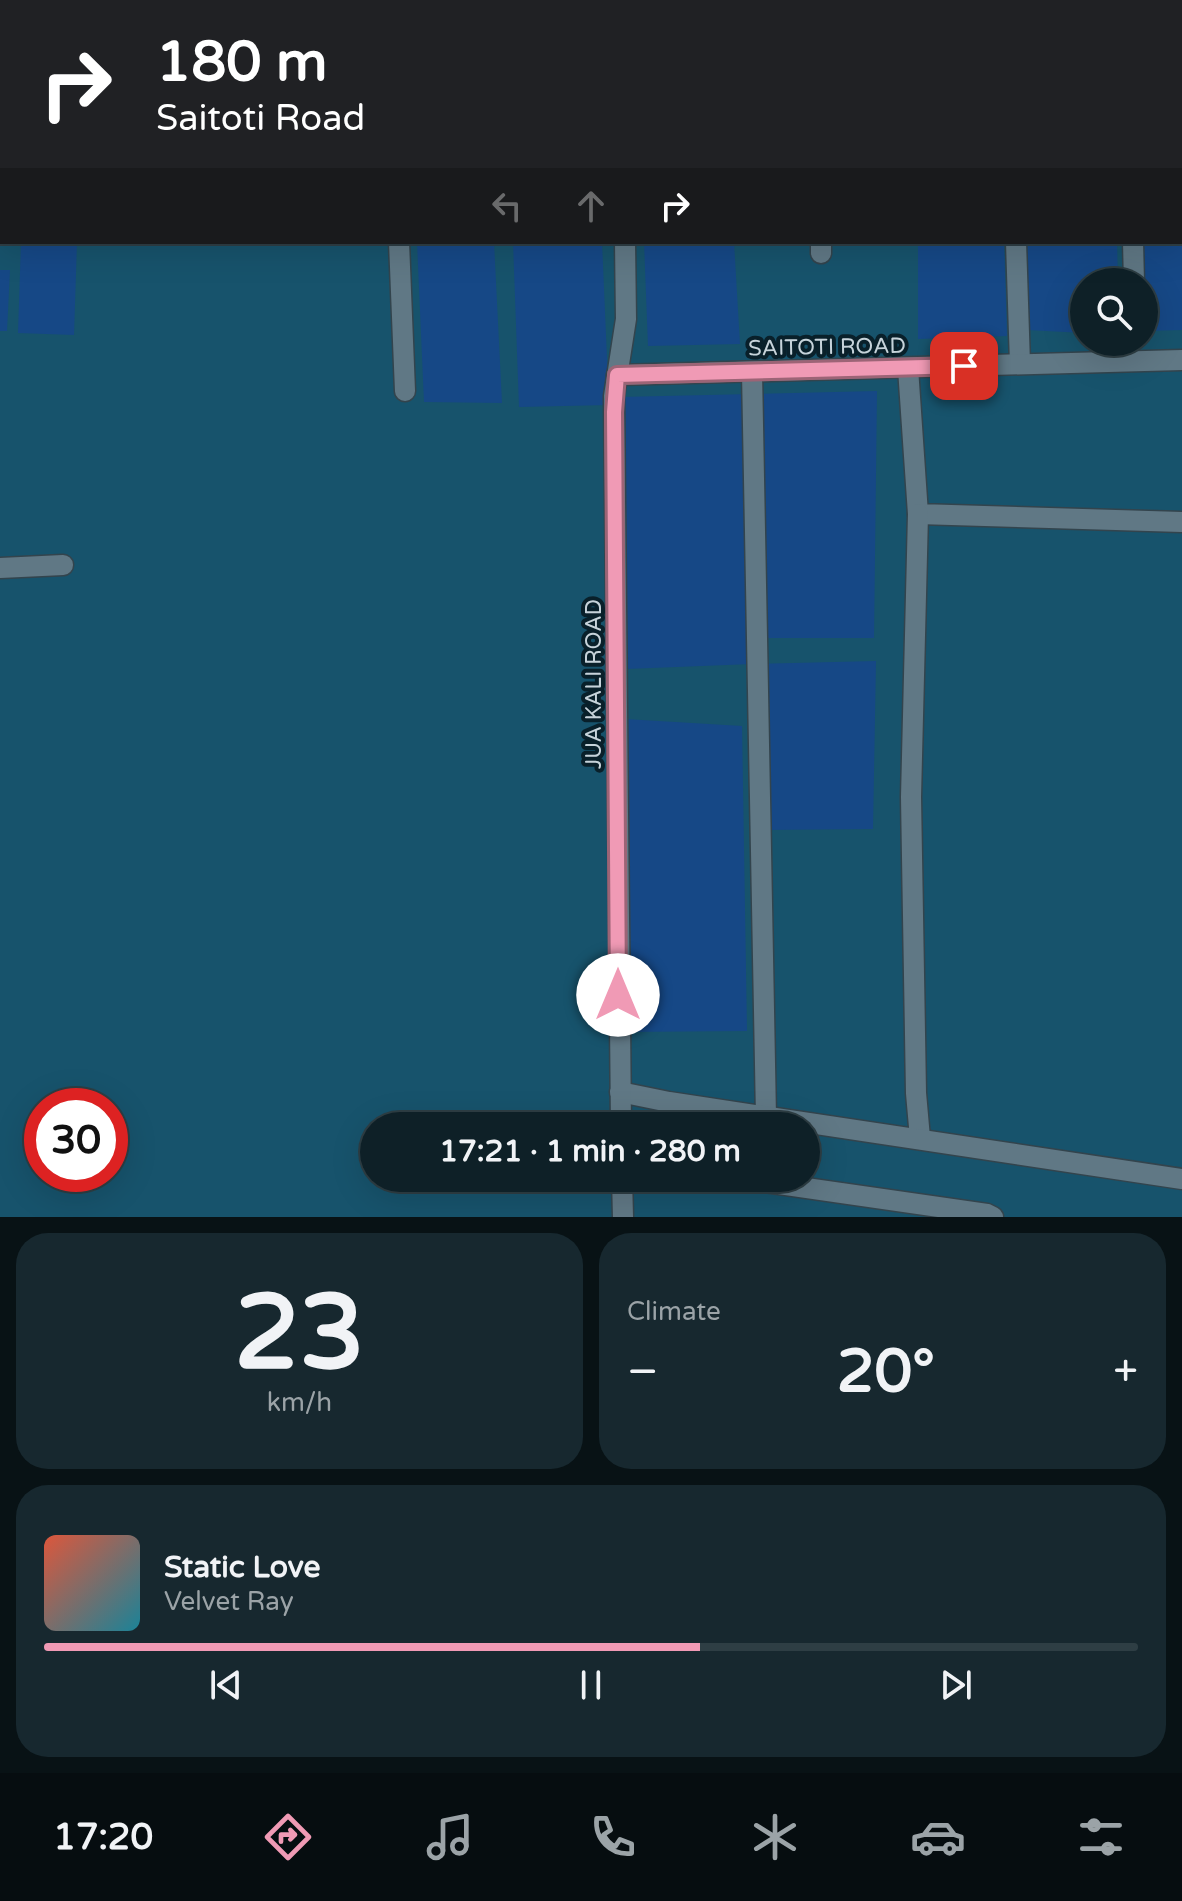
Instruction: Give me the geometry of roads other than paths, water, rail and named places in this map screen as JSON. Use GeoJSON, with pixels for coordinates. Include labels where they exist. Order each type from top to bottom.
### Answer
{"type":"FeatureCollection","features":[{"type":"Feature","properties":{"kind":"street"},"geometry":{"type":"LineString","coordinates":[[399,244],[405,391]]}},
{"type":"Feature","properties":{"kind":"street","name":"JUA KALI ROAD"},"geometry":{"type":"LineString","coordinates":[[621,1112],[614,412],[626,319],[625,244]]}},
{"type":"Feature","properties":{"kind":"street"},"geometry":{"type":"LineString","coordinates":[[1016,244],[1020,364]]}},
{"type":"Feature","properties":{"kind":"street"},"geometry":{"type":"LineString","coordinates":[[1133,244],[1134,268]]}},
{"type":"Feature","properties":{"kind":"street","name":"SAITOTI ROAD"},"geometry":{"type":"LineString","coordinates":[[617,375],[1020,364],[1099,356]]}},
{"type":"Feature","properties":{"kind":"street","name":"SAITOTI ROAD"},"geometry":{"type":"LineString","coordinates":[[1158,356],[1182,360]]}},
{"type":"Feature","properties":{"kind":"street"},"geometry":{"type":"LineString","coordinates":[[908,368],[918,514],[911,797],[916,1093],[920,1138]]}},
{"type":"Feature","properties":{"kind":"street"},"geometry":{"type":"LineString","coordinates":[[752,372],[766,1112]]}},
{"type":"Feature","properties":{"kind":"street"},"geometry":{"type":"LineString","coordinates":[[918,514],[1182,522]]}},
{"type":"Feature","properties":{"kind":"street"},"geometry":{"type":"LineString","coordinates":[[0,568],[63,565]]}},
{"type":"Feature","properties":{"kind":"street"},"geometry":{"type":"LineString","coordinates":[[620,1092],[734,1112]]}},
{"type":"Feature","properties":{"kind":"street"},"geometry":{"type":"LineString","coordinates":[[820,1124],[1182,1179]]}},
{"type":"Feature","properties":{"kind":"street"},"geometry":{"type":"LineString","coordinates":[[820,1190],[993,1217]]}},
{"type":"Feature","properties":{"kind":"street"},"geometry":{"type":"LineString","coordinates":[[622,1192],[623,1217]]}}]}
